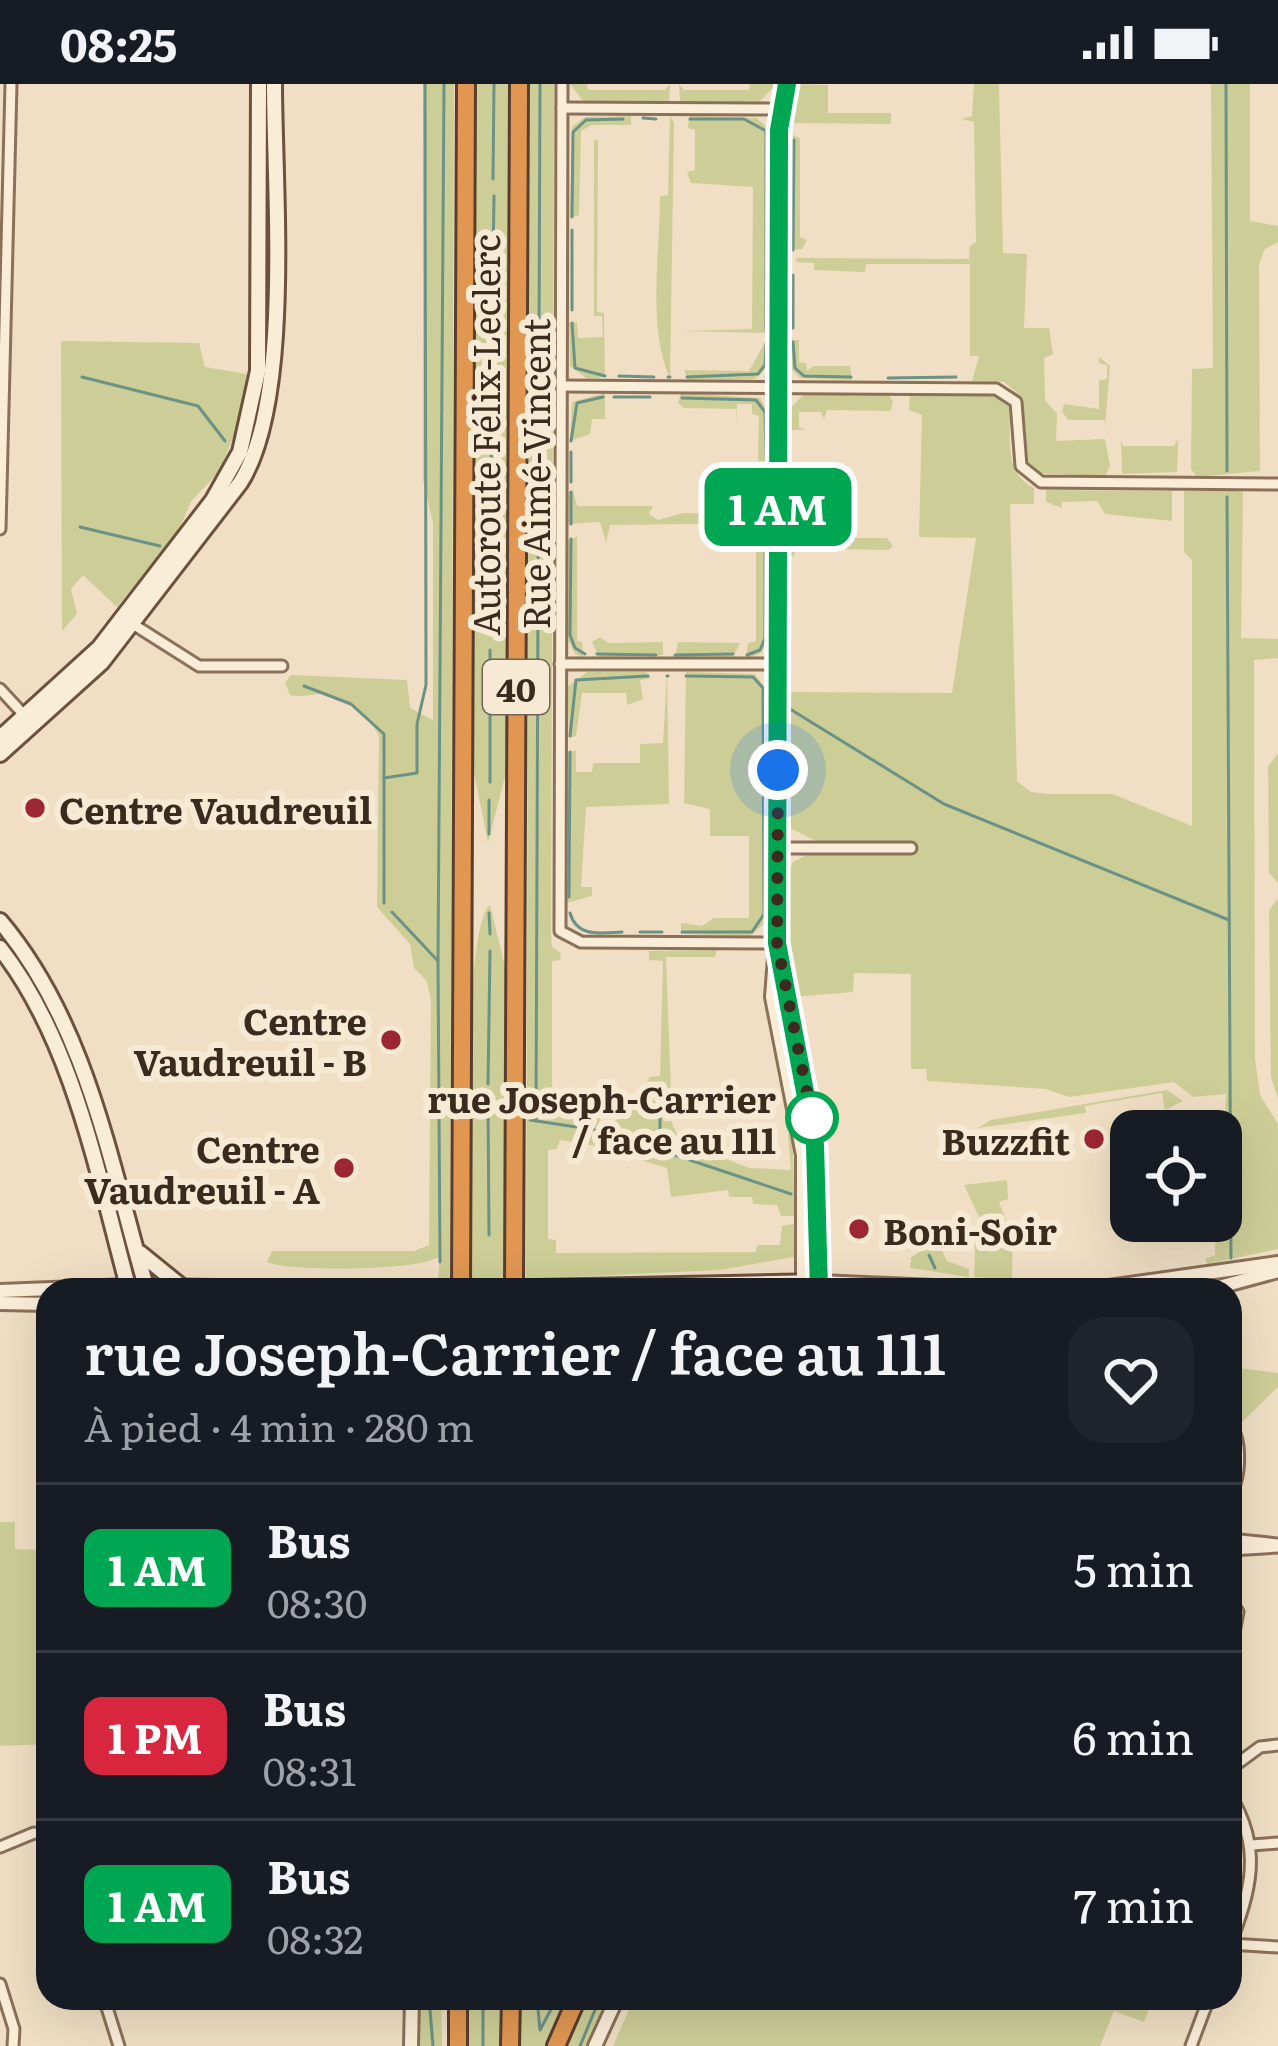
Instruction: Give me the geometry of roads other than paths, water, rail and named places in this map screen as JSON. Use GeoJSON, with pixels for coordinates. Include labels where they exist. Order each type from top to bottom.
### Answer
{"type":"FeatureCollection","features":[{"type":"Feature","properties":{"kind":"highway","name":"Autoroute Félix-Leclerc"},"geometry":{"type":"LineString","coordinates":[[462,1278],[466,84]]}},
{"type":"Feature","properties":{"kind":"highway","name":"Autoroute Félix-Leclerc"},"geometry":{"type":"LineString","coordinates":[[514,1278],[518,84]]}},
{"type":"Feature","properties":{"kind":"highway"},"geometry":{"type":"LineString","coordinates":[[458,2010],[458,2046]]}},
{"type":"Feature","properties":{"kind":"highway"},"geometry":{"type":"LineString","coordinates":[[510,2046],[511,2010]]}},
{"type":"Feature","properties":{"kind":"highway"},"geometry":{"type":"LineString","coordinates":[[556,2046],[572,2010]]}},
{"type":"Feature","properties":{"kind":"main road"},"geometry":{"type":"LineString","coordinates":[[128,621],[218,493],[240,452],[254,408],[260,84]]}},
{"type":"Feature","properties":{"kind":"main road"},"geometry":{"type":"LineString","coordinates":[[0,754],[128,621],[240,483],[263,435],[272,386],[274,84]]}},
{"type":"Feature","properties":{"kind":"main road"},"geometry":{"type":"LineString","coordinates":[[0,738],[29,720]]}},
{"type":"Feature","properties":{"kind":"main road"},"geometry":{"type":"LineString","coordinates":[[0,921],[46,986],[68,1031],[143,1278]]}},
{"type":"Feature","properties":{"kind":"main road"},"geometry":{"type":"LineString","coordinates":[[0,948],[39,1009],[59,1058],[126,1278]]}},
{"type":"Feature","properties":{"kind":"main road"},"geometry":{"type":"LineString","coordinates":[[134,1245],[172,1278]]}},
{"type":"Feature","properties":{"kind":"street"},"geometry":{"type":"LineString","coordinates":[[0,529],[11,84]]}},
{"type":"Feature","properties":{"kind":"street","name":"Rue Aimé-Vincent"},"geometry":{"type":"LineString","coordinates":[[562,84],[562,935],[581,942],[777,943]]}},
{"type":"Feature","properties":{"kind":"street"},"geometry":{"type":"LineString","coordinates":[[787,84],[780,109],[777,943],[772,997],[803,1155],[802,1278]]}},
{"type":"Feature","properties":{"kind":"street"},"geometry":{"type":"LineString","coordinates":[[562,108],[780,109]]}},
{"type":"Feature","properties":{"kind":"street"},"geometry":{"type":"LineString","coordinates":[[562,386],[1001,390],[1018,406],[1021,466],[1041,482],[1278,484]]}},
{"type":"Feature","properties":{"kind":"street"},"geometry":{"type":"LineString","coordinates":[[128,621],[199,666],[282,666]]}},
{"type":"Feature","properties":{"kind":"street"},"geometry":{"type":"LineString","coordinates":[[560,664],[778,664]]}},
{"type":"Feature","properties":{"kind":"street"},"geometry":{"type":"LineString","coordinates":[[0,689],[29,720]]}},
{"type":"Feature","properties":{"kind":"street"},"geometry":{"type":"LineString","coordinates":[[777,848],[911,848]]}},
{"type":"Feature","properties":{"kind":"street"},"geometry":{"type":"LineString","coordinates":[[777,943],[814,1133],[819,1278]]}},
{"type":"Feature","properties":{"kind":"street"},"geometry":{"type":"LineString","coordinates":[[1223,1278],[1278,1267]]}},
{"type":"Feature","properties":{"kind":"street"},"geometry":{"type":"LineString","coordinates":[[1242,1279],[1278,1267]]}},
{"type":"Feature","properties":{"kind":"street"},"geometry":{"type":"LineString","coordinates":[[0,1292],[36,1291]]}},
{"type":"Feature","properties":{"kind":"street"},"geometry":{"type":"LineString","coordinates":[[0,1303],[36,1304]]}},
{"type":"Feature","properties":{"kind":"street"},"geometry":{"type":"LineString","coordinates":[[1242,1541],[1278,1546]]}},
{"type":"Feature","properties":{"kind":"street"},"geometry":{"type":"LineString","coordinates":[[1242,1549],[1278,1546]]}},
{"type":"Feature","properties":{"kind":"street"},"geometry":{"type":"LineString","coordinates":[[1242,1760],[1260,1747],[1278,1745]]}},
{"type":"Feature","properties":{"kind":"street"},"geometry":{"type":"LineString","coordinates":[[1242,1822],[1252,1845],[1250,1885],[1242,1909]]}},
{"type":"Feature","properties":{"kind":"street"},"geometry":{"type":"LineString","coordinates":[[0,1846],[36,1833]]}},
{"type":"Feature","properties":{"kind":"street"},"geometry":{"type":"LineString","coordinates":[[1252,1845],[1278,1844]]}},
{"type":"Feature","properties":{"kind":"street"},"geometry":{"type":"LineString","coordinates":[[1242,1945],[1278,1947]]}},
{"type":"Feature","properties":{"kind":"street"},"geometry":{"type":"LineString","coordinates":[[0,1984],[14,2029],[13,2046]]}},
{"type":"Feature","properties":{"kind":"street"},"geometry":{"type":"LineString","coordinates":[[108,2010],[119,2046]]}},
{"type":"Feature","properties":{"kind":"street"},"geometry":{"type":"LineString","coordinates":[[411,2046],[412,2010]]}},
{"type":"Feature","properties":{"kind":"street"},"geometry":{"type":"LineString","coordinates":[[595,2046],[612,2010]]}},
{"type":"Feature","properties":{"kind":"street"},"geometry":{"type":"LineString","coordinates":[[1190,2046],[1204,2010]]}},
{"type":"Feature","properties":{"kind":"waterway"},"geometry":{"type":"LineString","coordinates":[[384,778],[417,773],[417,724],[426,685],[425,84]]}},
{"type":"Feature","properties":{"kind":"waterway"},"geometry":{"type":"LineString","coordinates":[[438,961],[444,84]]}},
{"type":"Feature","properties":{"kind":"waterway"},"geometry":{"type":"LineString","coordinates":[[493,179],[494,84]]}},
{"type":"Feature","properties":{"kind":"waterway"},"geometry":{"type":"LineString","coordinates":[[536,1120],[540,84]]}},
{"type":"Feature","properties":{"kind":"waterway"},"geometry":{"type":"LineString","coordinates":[[1226,84],[1227,471]]}},
{"type":"Feature","properties":{"kind":"waterway"},"geometry":{"type":"LineString","coordinates":[[643,118],[656,119]]}},
{"type":"Feature","properties":{"kind":"waterway"},"geometry":{"type":"LineString","coordinates":[[572,217],[573,132],[586,120],[623,119]]}},
{"type":"Feature","properties":{"kind":"waterway"},"geometry":{"type":"LineString","coordinates":[[690,119],[744,119],[766,131],[766,330]]}},
{"type":"Feature","properties":{"kind":"waterway"},"geometry":{"type":"LineString","coordinates":[[793,250],[794,140]]}},
{"type":"Feature","properties":{"kind":"waterway"},"geometry":{"type":"LineString","coordinates":[[492,327],[494,196]]}},
{"type":"Feature","properties":{"kind":"waterway"},"geometry":{"type":"LineString","coordinates":[[572,230],[572,310]]}},
{"type":"Feature","properties":{"kind":"waterway"},"geometry":{"type":"LineString","coordinates":[[793,275],[793,328]]}},
{"type":"Feature","properties":{"kind":"waterway"},"geometry":{"type":"LineString","coordinates":[[572,323],[575,368],[605,376]]}},
{"type":"Feature","properties":{"kind":"waterway"},"geometry":{"type":"LineString","coordinates":[[793,342],[795,368],[804,376],[851,377]]}},
{"type":"Feature","properties":{"kind":"waterway"},"geometry":{"type":"LineString","coordinates":[[687,377],[758,374],[765,365],[766,344]]}},
{"type":"Feature","properties":{"kind":"waterway"},"geometry":{"type":"LineString","coordinates":[[491,481],[492,347]]}},
{"type":"Feature","properties":{"kind":"waterway"},"geometry":{"type":"LineString","coordinates":[[619,376],[654,377]]}},
{"type":"Feature","properties":{"kind":"waterway"},"geometry":{"type":"LineString","coordinates":[[82,377],[198,406],[225,441]]}},
{"type":"Feature","properties":{"kind":"waterway"},"geometry":{"type":"LineString","coordinates":[[888,378],[956,377]]}},
{"type":"Feature","properties":{"kind":"waterway"},"geometry":{"type":"LineString","coordinates":[[571,441],[577,403],[603,397]]}},
{"type":"Feature","properties":{"kind":"waterway"},"geometry":{"type":"LineString","coordinates":[[614,397],[650,397]]}},
{"type":"Feature","properties":{"kind":"waterway"},"geometry":{"type":"LineString","coordinates":[[682,398],[756,400],[765,412],[766,461]]}},
{"type":"Feature","properties":{"kind":"waterway"},"geometry":{"type":"LineString","coordinates":[[571,452],[571,482]]}},
{"type":"Feature","properties":{"kind":"waterway"},"geometry":{"type":"LineString","coordinates":[[765,471],[765,519]]}},
{"type":"Feature","properties":{"kind":"waterway"},"geometry":{"type":"LineString","coordinates":[[571,492],[571,524]]}},
{"type":"Feature","properties":{"kind":"waterway"},"geometry":{"type":"LineString","coordinates":[[1227,497],[1231,1258]]}},
{"type":"Feature","properties":{"kind":"waterway"},"geometry":{"type":"LineString","coordinates":[[489,633],[491,500]]}},
{"type":"Feature","properties":{"kind":"waterway"},"geometry":{"type":"LineString","coordinates":[[80,527],[160,546]]}},
{"type":"Feature","properties":{"kind":"waterway"},"geometry":{"type":"LineString","coordinates":[[747,655],[760,650],[765,638],[765,534]]}},
{"type":"Feature","properties":{"kind":"waterway"},"geometry":{"type":"LineString","coordinates":[[571,539],[570,635],[575,648],[585,654]]}},
{"type":"Feature","properties":{"kind":"waterway"},"geometry":{"type":"LineString","coordinates":[[490,650],[490,782]]}},
{"type":"Feature","properties":{"kind":"waterway"},"geometry":{"type":"LineString","coordinates":[[597,654],[656,655]]}},
{"type":"Feature","properties":{"kind":"waterway"},"geometry":{"type":"LineString","coordinates":[[675,655],[733,654]]}},
{"type":"Feature","properties":{"kind":"waterway"},"geometry":{"type":"LineString","coordinates":[[570,736],[576,680],[648,676]]}},
{"type":"Feature","properties":{"kind":"waterway"},"geometry":{"type":"LineString","coordinates":[[682,932],[752,932],[764,914],[763,688],[753,677],[686,676]]}},
{"type":"Feature","properties":{"kind":"waterway"},"geometry":{"type":"LineString","coordinates":[[304,686],[351,704],[384,734],[384,903]]}},
{"type":"Feature","properties":{"kind":"waterway"},"geometry":{"type":"LineString","coordinates":[[790,709],[944,804],[1229,920]]}},
{"type":"Feature","properties":{"kind":"waterway"},"geometry":{"type":"LineString","coordinates":[[569,897],[570,752]]}},
{"type":"Feature","properties":{"kind":"waterway"},"geometry":{"type":"LineString","coordinates":[[489,800],[489,834]]}},
{"type":"Feature","properties":{"kind":"waterway"},"geometry":{"type":"LineString","coordinates":[[392,912],[438,961],[440,1262]]}},
{"type":"Feature","properties":{"kind":"waterway"},"geometry":{"type":"LineString","coordinates":[[489,913],[490,934]]}},
{"type":"Feature","properties":{"kind":"waterway"},"geometry":{"type":"LineString","coordinates":[[570,913],[584,930],[622,932]]}},
{"type":"Feature","properties":{"kind":"waterway"},"geometry":{"type":"LineString","coordinates":[[640,932],[662,932]]}},
{"type":"Feature","properties":{"kind":"waterway"},"geometry":{"type":"LineString","coordinates":[[488,1084],[490,951]]}},
{"type":"Feature","properties":{"kind":"waterway"},"geometry":{"type":"LineString","coordinates":[[488,1101],[489,1235]]}},
{"type":"Feature","properties":{"kind":"waterway"},"geometry":{"type":"LineString","coordinates":[[660,1106],[660,1150]]}},
{"type":"Feature","properties":{"kind":"waterway"},"geometry":{"type":"LineString","coordinates":[[530,1120],[596,1130]]}},
{"type":"Feature","properties":{"kind":"waterway"},"geometry":{"type":"LineString","coordinates":[[612,1134],[791,1194]]}},
{"type":"Feature","properties":{"kind":"waterway"},"geometry":{"type":"LineString","coordinates":[[929,1255],[935,1268]]}},
{"type":"Feature","properties":{"kind":"waterway"},"geometry":{"type":"LineString","coordinates":[[430,2010],[433,2046]]}},
{"type":"Feature","properties":{"kind":"waterway"},"geometry":{"type":"LineString","coordinates":[[483,2010],[483,2046]]}},
{"type":"Feature","properties":{"kind":"waterway"},"geometry":{"type":"LineString","coordinates":[[538,2010],[540,2030],[551,2010]]}},
{"type":"Feature","properties":{"kind":"waterway"},"geometry":{"type":"LineString","coordinates":[[580,2046],[595,2010]]}},
{"type":"Feature","properties":{"kind":"place","name":"Centre Vaudreuil"},"geometry":{"type":"Point","coordinates":[35,808]}},
{"type":"Feature","properties":{"kind":"place","name":"Centre Vaudreuil - B"},"geometry":{"type":"Point","coordinates":[391,1040]}},
{"type":"Feature","properties":{"kind":"place","name":"rue Joseph-Carrier / face au 111"},"geometry":{"type":"Point","coordinates":[812,1118]}},
{"type":"Feature","properties":{"kind":"place","name":"Buzzfit"},"geometry":{"type":"Point","coordinates":[1094,1139]}},
{"type":"Feature","properties":{"kind":"place","name":"Centre Vaudreuil - A"},"geometry":{"type":"Point","coordinates":[344,1168]}},
{"type":"Feature","properties":{"kind":"place","name":"Boni-Soir"},"geometry":{"type":"Point","coordinates":[859,1229]}}]}
